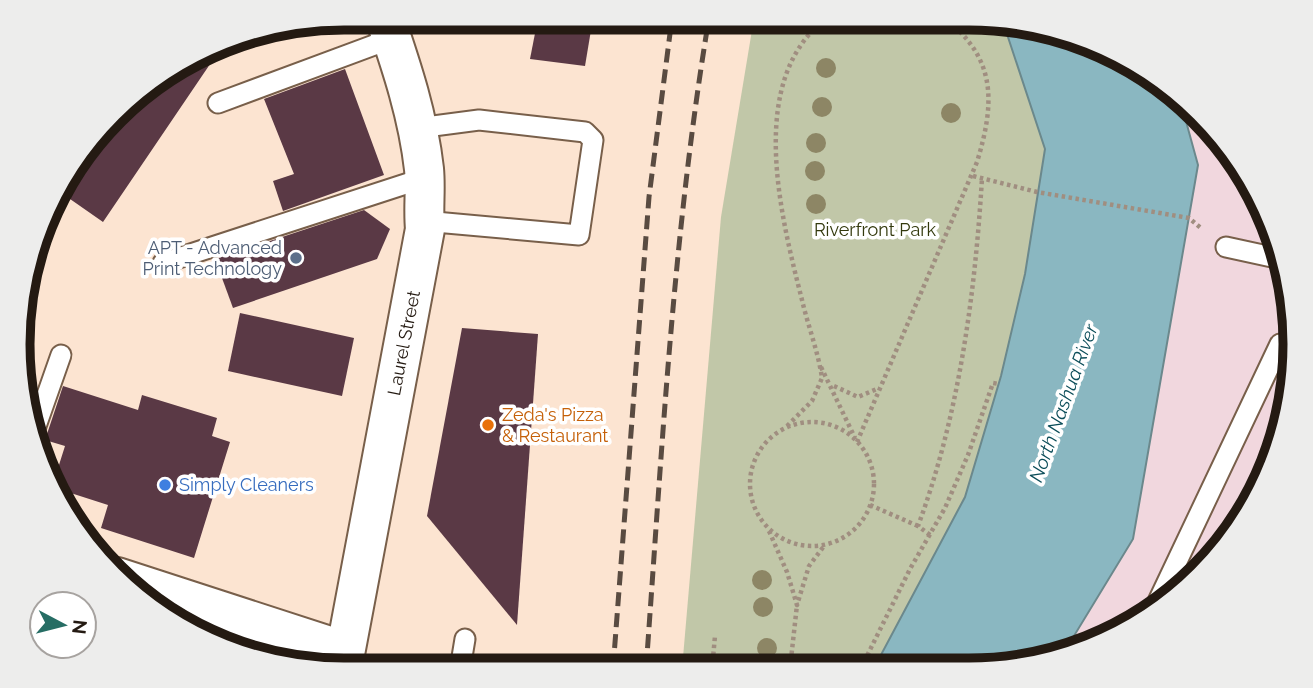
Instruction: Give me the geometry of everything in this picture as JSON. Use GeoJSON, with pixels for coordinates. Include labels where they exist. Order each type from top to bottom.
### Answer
{"type":"FeatureCollection","features":[{"type":"Feature","properties":{"kind":"main road","name":"Laurel Street"},"geometry":{"type":"LineString","coordinates":[[344,658],[422,250],[424,178],[418,128],[390,30]]}},
{"type":"Feature","properties":{"kind":"main road"},"geometry":{"type":"LineString","coordinates":[[173,607],[338,658]]}},
{"type":"Feature","properties":{"kind":"lane"},"geometry":{"type":"LineString","coordinates":[[218,103],[384,30]]}},
{"type":"Feature","properties":{"kind":"lane"},"geometry":{"type":"LineString","coordinates":[[418,128],[490,120],[584,132],[593,140],[579,235],[424,221]]}},
{"type":"Feature","properties":{"kind":"lane"},"geometry":{"type":"LineString","coordinates":[[163,263],[424,178]]}},
{"type":"Feature","properties":{"kind":"lane"},"geometry":{"type":"LineString","coordinates":[[1226,247],[1271,257]]}},
{"type":"Feature","properties":{"kind":"lane"},"geometry":{"type":"LineString","coordinates":[[1163,590],[1280,344]]}},
{"type":"Feature","properties":{"kind":"lane"},"geometry":{"type":"LineString","coordinates":[[39,418],[61,355]]}},
{"type":"Feature","properties":{"kind":"lane"},"geometry":{"type":"LineString","coordinates":[[462,658],[465,639]]}},
{"type":"Feature","properties":{"kind":"path"},"geometry":{"type":"LineString","coordinates":[[769,530],[787,542],[808,547],[825,545],[849,535],[864,519],[870,505],[874,480],[870,460],[857,442],[820,364],[802,300],[781,201],[776,147],[780,94],[786,72],[799,47],[813,30]]}},
{"type":"Feature","properties":{"kind":"path"},"geometry":{"type":"LineString","coordinates":[[857,442],[977,162],[988,122],[988,82],[982,61],[959,30]]}},
{"type":"Feature","properties":{"kind":"path"},"geometry":{"type":"LineString","coordinates":[[973,176],[1037,192],[1189,218],[1226,247]]}},
{"type":"Feature","properties":{"kind":"path"},"geometry":{"type":"LineString","coordinates":[[918,526],[951,407],[970,313],[982,178]]}},
{"type":"Feature","properties":{"kind":"path"},"geometry":{"type":"LineString","coordinates":[[797,605],[787,572],[769,530],[755,512],[750,492],[751,470],[764,444],[808,406],[819,389],[820,364]]}},
{"type":"Feature","properties":{"kind":"path"},"geometry":{"type":"LineString","coordinates":[[827,377],[835,388],[850,396],[865,396],[881,387]]}},
{"type":"Feature","properties":{"kind":"path"},"geometry":{"type":"LineString","coordinates":[[866,658],[968,455],[993,383],[999,384]]}},
{"type":"Feature","properties":{"kind":"path"},"geometry":{"type":"LineString","coordinates":[[787,426],[807,421],[827,423],[845,431],[857,442]]}},
{"type":"Feature","properties":{"kind":"path"},"geometry":{"type":"LineString","coordinates":[[870,505],[918,526],[930,535]]}},
{"type":"Feature","properties":{"kind":"path"},"geometry":{"type":"LineString","coordinates":[[791,658],[797,605],[808,566],[825,545]]}},
{"type":"Feature","properties":{"kind":"path"},"geometry":{"type":"LineString","coordinates":[[713,658],[716,636]]}},
{"type":"Feature","properties":{"kind":"shaded area"},"geometry":{"type":"Polygon","coordinates":[[[1185,116],[1218,153],[1241,187],[1267,243],[1273,263],[1283,323],[1283,365],[1273,425],[1251,483],[1241,501],[1218,535],[1191,566],[1144,605],[1108,626],[1070,642],[1133,539],[1198,165],[1185,116]]]}},
{"type":"Feature","properties":{"kind":"green space","name":"Riverfront Park"},"geometry":{"type":"Polygon","coordinates":[[[752,30],[1008,32],[1045,149],[1025,274],[1001,376],[965,497],[879,658],[683,658],[721,217],[752,30]]]}},
{"type":"Feature","properties":{"kind":"water","name":"North Nashua River"},"geometry":{"type":"Polygon","coordinates":[[[1006,32],[1070,46],[1108,62],[1144,83],[1185,116],[1198,165],[1133,539],[1070,642],[990,658],[879,658],[965,497],[1001,376],[1025,274],[1045,149],[1006,32]]]}},
{"type":"Feature","properties":{"kind":"building"},"geometry":{"type":"Polygon","coordinates":[[[536,30],[591,30],[585,66],[530,59],[536,30]]]}},
{"type":"Feature","properties":{"kind":"building"},"geometry":{"type":"Polygon","coordinates":[[[214,58],[103,222],[67,197],[95,153],[112,133],[114,134],[123,121],[153,95],[187,72],[214,58]]]}},
{"type":"Feature","properties":{"kind":"building"},"geometry":{"type":"Polygon","coordinates":[[[345,69],[384,175],[283,211],[273,181],[294,174],[264,99],[345,69]]]}},
{"type":"Feature","properties":{"kind":"building","name":"APT - Advanced Print Technology"},"geometry":{"type":"Polygon","coordinates":[[[364,210],[390,229],[377,259],[233,308],[215,259],[364,210]]]}},
{"type":"Feature","properties":{"kind":"building"},"geometry":{"type":"Polygon","coordinates":[[[240,313],[354,338],[342,396],[228,371],[240,313]]]}},
{"type":"Feature","properties":{"kind":"building","name":"Zeda's Pizza & Restaurant"},"geometry":{"type":"Polygon","coordinates":[[[462,328],[538,334],[517,625],[427,516],[462,328]]]}},
{"type":"Feature","properties":{"kind":"building","name":"Simply Cleaners"},"geometry":{"type":"Polygon","coordinates":[[[63,386],[138,410],[142,395],[217,418],[212,436],[230,442],[194,558],[101,528],[108,505],[67,492],[57,471],[65,446],[45,440],[63,386]]]}},
{"type":"Feature","properties":{"kind":"railway"},"geometry":{"type":"LineString","coordinates":[[614,658],[649,197],[670,30]]}},
{"type":"Feature","properties":{"kind":"railway"},"geometry":{"type":"LineString","coordinates":[[647,658],[677,261],[707,30]]}},
{"type":"Feature","properties":{"kind":"place","name":"APT - Advanced Print Technology"},"geometry":{"type":"Point","coordinates":[296,258]}},
{"type":"Feature","properties":{"kind":"place","name":"Zeda's Pizza & Restaurant"},"geometry":{"type":"Point","coordinates":[488,425]}},
{"type":"Feature","properties":{"kind":"place","name":"Simply Cleaners"},"geometry":{"type":"Point","coordinates":[165,485]}}]}
